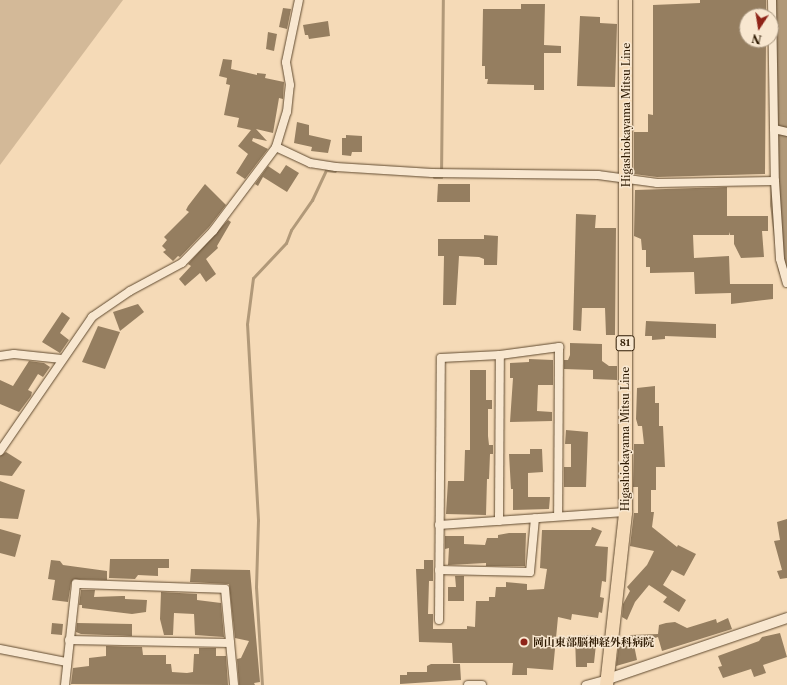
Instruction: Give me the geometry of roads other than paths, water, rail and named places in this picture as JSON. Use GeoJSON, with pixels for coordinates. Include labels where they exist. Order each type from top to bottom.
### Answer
{"type":"FeatureCollection","features":[{"type":"Feature","properties":{"kind":"main road","name":"Higashiokayama Mitsu Line"},"geometry":{"type":"LineString","coordinates":[[605,682],[625,512],[625,0]]}},
{"type":"Feature","properties":{"kind":"street"},"geometry":{"type":"LineString","coordinates":[[0,451],[92,317],[130,291],[182,263],[213,231],[240,191],[276,147],[287,112],[290,85],[286,62],[299,0]]}},
{"type":"Feature","properties":{"kind":"street"},"geometry":{"type":"LineString","coordinates":[[772,0],[775,181],[780,259],[787,283]]}},
{"type":"Feature","properties":{"kind":"street"},"geometry":{"type":"LineString","coordinates":[[774,129],[787,132]]}},
{"type":"Feature","properties":{"kind":"street"},"geometry":{"type":"LineString","coordinates":[[276,147],[310,163],[336,167],[432,173],[598,175],[657,183],[775,181]]}},
{"type":"Feature","properties":{"kind":"street"},"geometry":{"type":"LineString","coordinates":[[439,620],[441,358],[500,355],[559,348],[558,516]]}},
{"type":"Feature","properties":{"kind":"street"},"geometry":{"type":"LineString","coordinates":[[0,356],[14,354],[62,359]]}},
{"type":"Feature","properties":{"kind":"street"},"geometry":{"type":"LineString","coordinates":[[499,520],[500,355]]}},
{"type":"Feature","properties":{"kind":"street"},"geometry":{"type":"LineString","coordinates":[[439,525],[625,512]]}},
{"type":"Feature","properties":{"kind":"street"},"geometry":{"type":"LineString","coordinates":[[439,570],[530,572],[535,518]]}},
{"type":"Feature","properties":{"kind":"street"},"geometry":{"type":"LineString","coordinates":[[65,685],[66,662],[76,584],[226,589],[234,685]]}},
{"type":"Feature","properties":{"kind":"street"},"geometry":{"type":"LineString","coordinates":[[586,685],[605,682],[740,636],[787,618]]}},
{"type":"Feature","properties":{"kind":"street"},"geometry":{"type":"LineString","coordinates":[[69,640],[230,642]]}},
{"type":"Feature","properties":{"kind":"street"},"geometry":{"type":"LineString","coordinates":[[0,649],[66,662]]}},
{"type":"Feature","properties":{"kind":"street"},"geometry":{"type":"LineString","coordinates":[[468,685],[482,685]]}},
{"type":"Feature","properties":{"kind":"waterway"},"geometry":{"type":"LineString","coordinates":[[434,177],[441,177],[443,0]]}},
{"type":"Feature","properties":{"kind":"waterway"},"geometry":{"type":"LineString","coordinates":[[779,0],[781,122],[779,203],[787,268]]}},
{"type":"Feature","properties":{"kind":"waterway"},"geometry":{"type":"LineString","coordinates":[[262,685],[256,587],[258,520],[247,324],[253,278],[286,243],[291,230],[312,200],[326,170],[335,171]]}},
{"type":"Feature","properties":{"kind":"place","name":"岡山東部脳神経外科病院"},"geometry":{"type":"Point","coordinates":[524,642]}}]}
